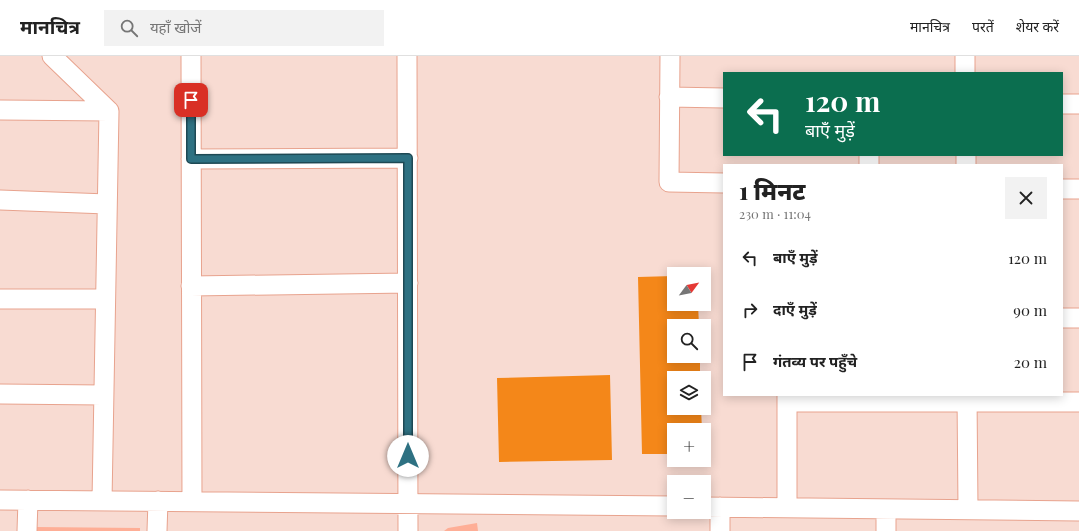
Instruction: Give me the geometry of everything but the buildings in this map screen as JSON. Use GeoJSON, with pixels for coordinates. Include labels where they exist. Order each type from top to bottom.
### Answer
{"type":"FeatureCollection","features":[{"type":"Feature","properties":{"kind":"street"},"geometry":{"type":"LineString","coordinates":[[52,56],[109,111],[102,501]]}},
{"type":"Feature","properties":{"kind":"street"},"geometry":{"type":"LineString","coordinates":[[191,56],[192,502]]}},
{"type":"Feature","properties":{"kind":"street"},"geometry":{"type":"LineString","coordinates":[[408,56],[408,531]]}},
{"type":"Feature","properties":{"kind":"street"},"geometry":{"type":"LineString","coordinates":[[670,56],[669,182],[723,183]]}},
{"type":"Feature","properties":{"kind":"street"},"geometry":{"type":"LineString","coordinates":[[965,56],[965,72]]}},
{"type":"Feature","properties":{"kind":"street"},"geometry":{"type":"LineString","coordinates":[[669,96],[723,98]]}},
{"type":"Feature","properties":{"kind":"street"},"geometry":{"type":"LineString","coordinates":[[1063,104],[1079,104]]}},
{"type":"Feature","properties":{"kind":"street"},"geometry":{"type":"LineString","coordinates":[[0,110],[109,111]]}},
{"type":"Feature","properties":{"kind":"street"},"geometry":{"type":"LineString","coordinates":[[191,159],[408,158]]}},
{"type":"Feature","properties":{"kind":"street"},"geometry":{"type":"LineString","coordinates":[[1063,189],[1079,189]]}},
{"type":"Feature","properties":{"kind":"street"},"geometry":{"type":"LineString","coordinates":[[0,200],[107,204]]}},
{"type":"Feature","properties":{"kind":"street"},"geometry":{"type":"LineString","coordinates":[[191,286],[408,283]]}},
{"type":"Feature","properties":{"kind":"street"},"geometry":{"type":"LineString","coordinates":[[0,299],[105,299]]}},
{"type":"Feature","properties":{"kind":"street"},"geometry":{"type":"LineString","coordinates":[[1063,318],[1079,318]]}},
{"type":"Feature","properties":{"kind":"street"},"geometry":{"type":"LineString","coordinates":[[0,394],[103,394]]}},
{"type":"Feature","properties":{"kind":"street"},"geometry":{"type":"LineString","coordinates":[[967,398],[968,510]]}},
{"type":"Feature","properties":{"kind":"street"},"geometry":{"type":"LineString","coordinates":[[787,507],[787,399],[967,398],[1079,402]]}},
{"type":"Feature","properties":{"kind":"street"},"geometry":{"type":"LineString","coordinates":[[0,500],[667,506]]}},
{"type":"Feature","properties":{"kind":"street"},"geometry":{"type":"LineString","coordinates":[[27,531],[28,500]]}},
{"type":"Feature","properties":{"kind":"street"},"geometry":{"type":"LineString","coordinates":[[157,531],[158,502]]}},
{"type":"Feature","properties":{"kind":"street"},"geometry":{"type":"LineString","coordinates":[[720,531],[712,507],[1079,511]]}},
{"type":"Feature","properties":{"kind":"street"},"geometry":{"type":"LineString","coordinates":[[886,509],[886,531]]}},
{"type":"Feature","properties":{"kind":"shaded area"},"geometry":{"type":"Polygon","coordinates":[[[477,523],[478,531],[444,531],[448,528],[477,523]]]}},
{"type":"Feature","properties":{"kind":"shaded area"},"geometry":{"type":"Polygon","coordinates":[[[36,527],[140,528],[140,531],[36,531],[36,527]]]}},
{"type":"Feature","properties":{"kind":"route"},"geometry":{"type":"LineString","coordinates":[[191,100],[191,159],[408,158],[408,456]]}}]}
